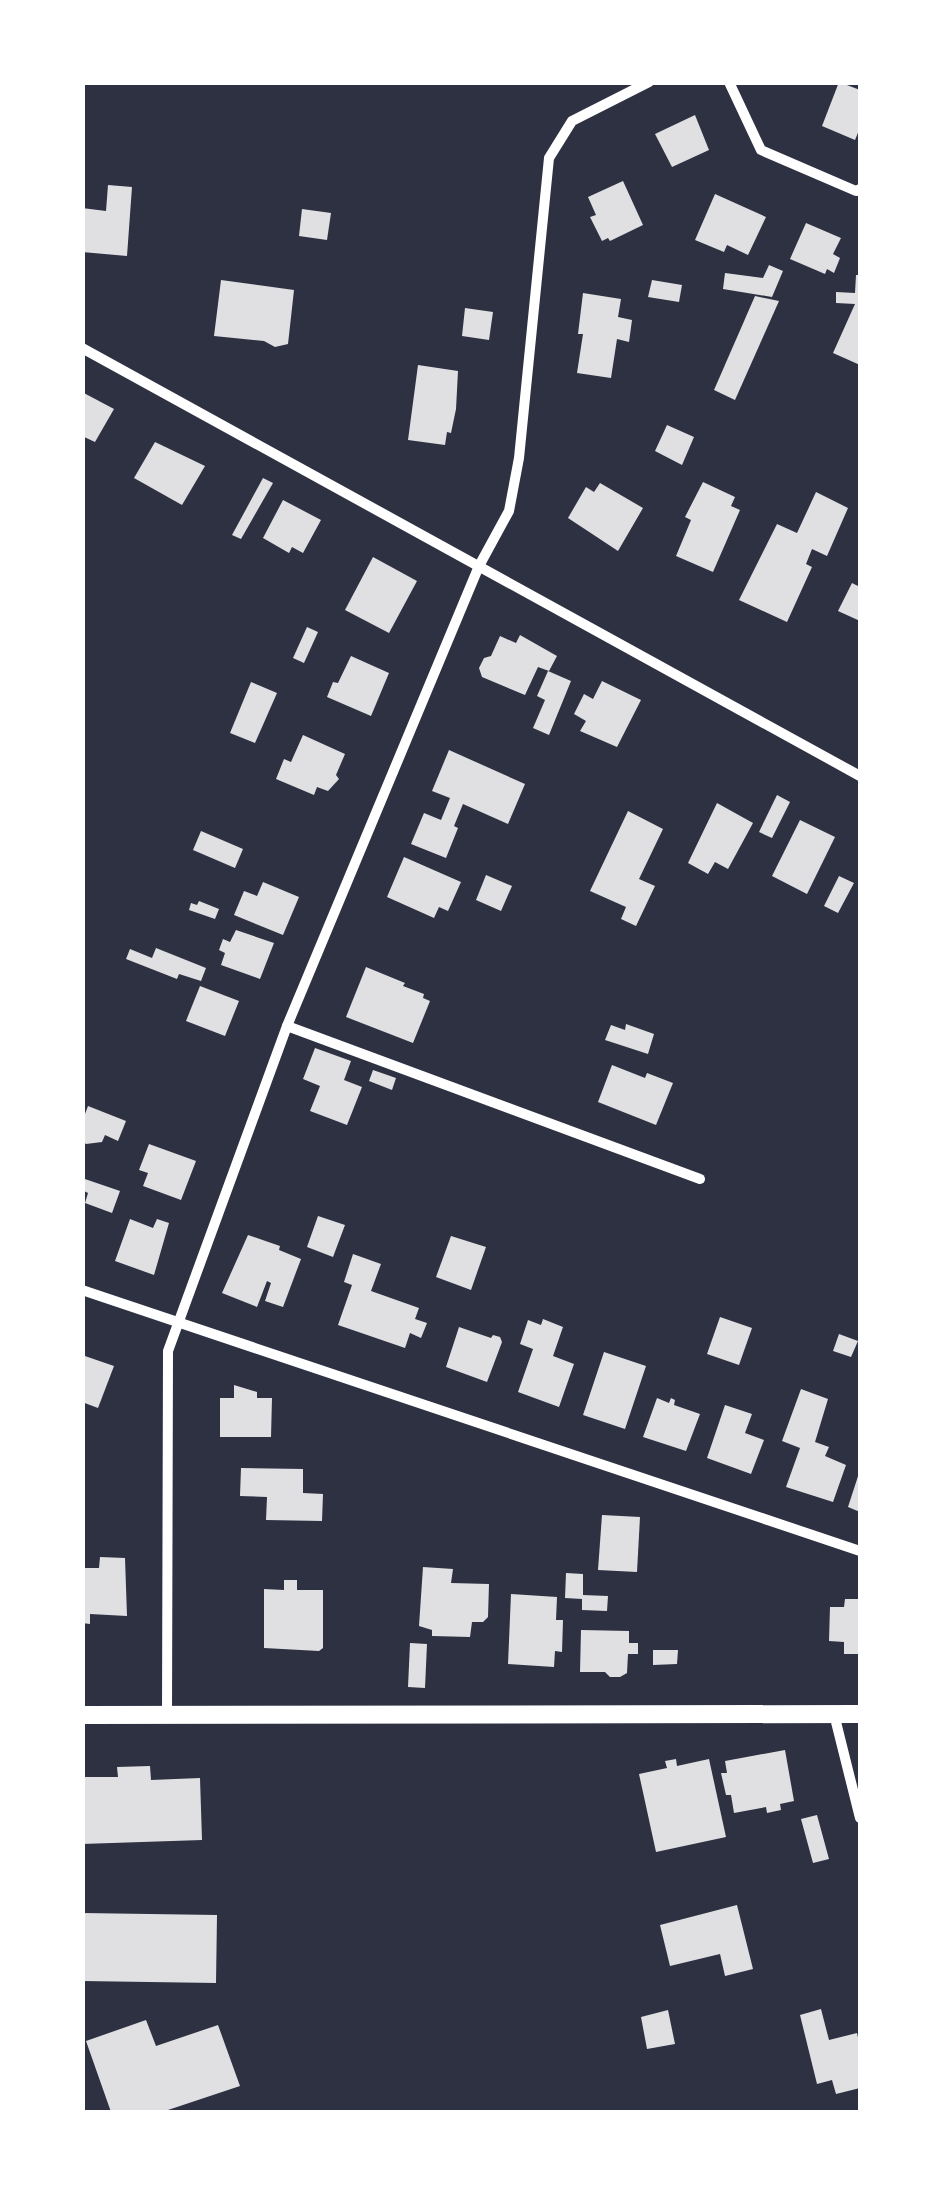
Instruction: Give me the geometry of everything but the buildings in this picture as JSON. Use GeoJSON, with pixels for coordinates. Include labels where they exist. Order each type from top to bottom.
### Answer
{"type":"FeatureCollection","features":[{"type":"Feature","properties":{"kind":"street"},"geometry":{"type":"LineString","coordinates":[[167,1715],[168,1351],[287,1026],[480,566],[509,511],[520,458],[549,158],[572,122],[649,82]]}},
{"type":"Feature","properties":{"kind":"street"},"geometry":{"type":"LineString","coordinates":[[729,82],[761,150],[860,189]]}},
{"type":"Feature","properties":{"kind":"street"},"geometry":{"type":"LineString","coordinates":[[82,348],[860,776]]}},
{"type":"Feature","properties":{"kind":"street"},"geometry":{"type":"LineString","coordinates":[[287,1026],[700,1179]]}},
{"type":"Feature","properties":{"kind":"street"},"geometry":{"type":"LineString","coordinates":[[82,1290],[860,1551]]}},
{"type":"Feature","properties":{"kind":"street"},"geometry":{"type":"LineString","coordinates":[[82,1714],[860,1714]]}},
{"type":"Feature","properties":{"kind":"street"},"geometry":{"type":"LineString","coordinates":[[834,1714],[860,1818]]}}]}
